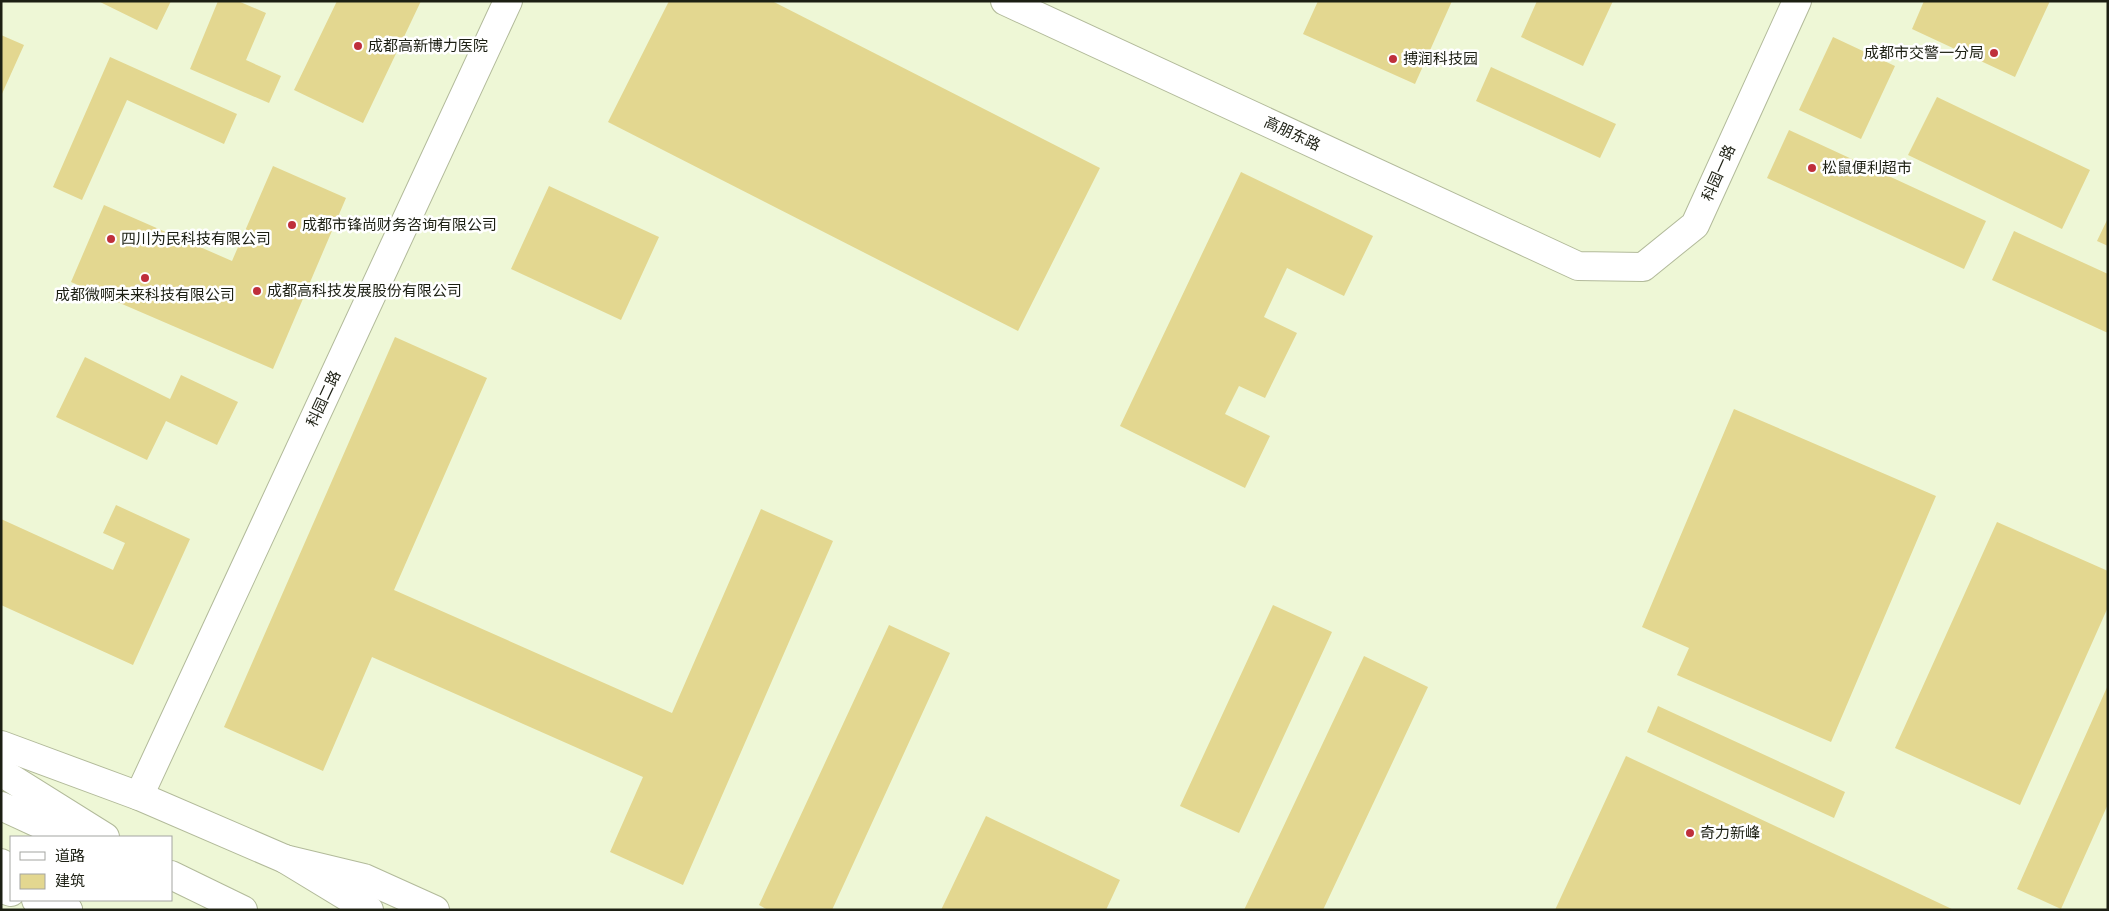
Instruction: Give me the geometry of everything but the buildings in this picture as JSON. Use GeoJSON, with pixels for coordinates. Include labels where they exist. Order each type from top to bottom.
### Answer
{"type":"FeatureCollection","features":[{"type":"Feature","properties":{"kind":"main road","name":"科园二路"},"geometry":{"type":"LineString","coordinates":[[139,796],[508,1]]}},
{"type":"Feature","properties":{"kind":"main road","name":"高朋东路"},"geometry":{"type":"LineString","coordinates":[[1005,1],[1578,266]]}},
{"type":"Feature","properties":{"kind":"main road","name":"科园一路"},"geometry":{"type":"LineString","coordinates":[[1578,266],[1643,267],[1695,225],[1796,1]]}},
{"type":"Feature","properties":{"kind":"main road"},"geometry":{"type":"LineString","coordinates":[[1,745],[139,796],[285,859],[369,910]]}},
{"type":"Feature","properties":{"kind":"main road"},"geometry":{"type":"LineString","coordinates":[[1,772],[103,836]]}},
{"type":"Feature","properties":{"kind":"main road"},"geometry":{"type":"LineString","coordinates":[[1,806],[38,823],[73,836]]}},
{"type":"Feature","properties":{"kind":"main road"},"geometry":{"type":"LineString","coordinates":[[285,859],[364,878],[434,910]]}},
{"type":"Feature","properties":{"kind":"main road"},"geometry":{"type":"LineString","coordinates":[[172,875],[243,910]]}},
{"type":"Feature","properties":{"kind":"main road"},"geometry":{"type":"LineString","coordinates":[[39,901],[68,910]]}},
{"type":"Feature","properties":{"kind":"main road"},"geometry":{"type":"LineString","coordinates":[[55,901],[68,910]]}},
{"type":"Feature","properties":{"kind":"place","name":"成都高新博力医院"},"geometry":{"type":"Point","coordinates":[358,46]}},
{"type":"Feature","properties":{"kind":"place","name":"成都市交警一分局"},"geometry":{"type":"Point","coordinates":[1994,53]}},
{"type":"Feature","properties":{"kind":"place","name":"搏润科技园"},"geometry":{"type":"Point","coordinates":[1393,59]}},
{"type":"Feature","properties":{"kind":"place","name":"松鼠便利超市"},"geometry":{"type":"Point","coordinates":[1812,168]}},
{"type":"Feature","properties":{"kind":"place","name":"成都市锋尚财务咨询有限公司"},"geometry":{"type":"Point","coordinates":[292,225]}},
{"type":"Feature","properties":{"kind":"place","name":"四川为民科技有限公司"},"geometry":{"type":"Point","coordinates":[111,239]}},
{"type":"Feature","properties":{"kind":"place","name":"成都微啊未来科技有限公司"},"geometry":{"type":"Point","coordinates":[145,278]}},
{"type":"Feature","properties":{"kind":"place","name":"成都高科技发展股份有限公司"},"geometry":{"type":"Point","coordinates":[257,291]}},
{"type":"Feature","properties":{"kind":"place","name":"奇力新峰"},"geometry":{"type":"Point","coordinates":[1690,833]}}]}
